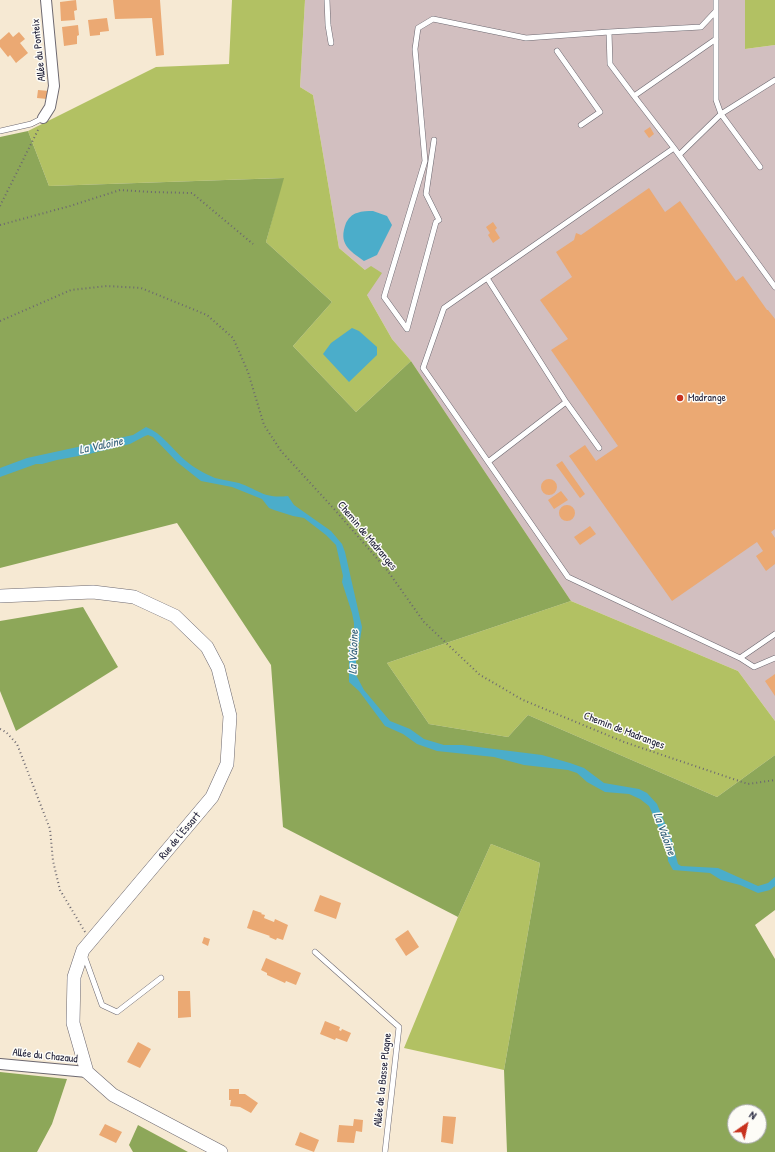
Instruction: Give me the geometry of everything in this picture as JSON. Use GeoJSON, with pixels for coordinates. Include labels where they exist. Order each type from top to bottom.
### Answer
{"type":"FeatureCollection","features":[{"type":"Feature","properties":{"kind":"street","name":"Allée du Ponteix"},"geometry":{"type":"LineString","coordinates":[[42,118],[50,107],[54,86],[46,0]]}},
{"type":"Feature","properties":{"kind":"street","name":"Rue de l'Essart"},"geometry":{"type":"LineString","coordinates":[[0,596],[93,592],[134,597],[175,616],[207,647],[218,668],[230,716],[227,764],[212,797],[87,946],[74,977],[73,1023],[87,1072]]}},
{"type":"Feature","properties":{"kind":"street","name":"Allée du Chazaud"},"geometry":{"type":"LineString","coordinates":[[0,1064],[87,1072]]}},
{"type":"Feature","properties":{"kind":"street"},"geometry":{"type":"LineString","coordinates":[[87,1072],[113,1095],[221,1152]]}},
{"type":"Feature","properties":{"kind":"lane"},"geometry":{"type":"LineString","coordinates":[[327,0],[328,26],[331,43]]}},
{"type":"Feature","properties":{"kind":"lane"},"geometry":{"type":"LineString","coordinates":[[716,0],[716,100],[721,114],[760,167]]}},
{"type":"Feature","properties":{"kind":"lane"},"geometry":{"type":"LineString","coordinates":[[434,140],[426,194],[439,220],[436,222],[407,329],[384,297],[424,161],[415,49],[418,28],[433,19],[526,38],[701,27],[716,12]]}},
{"type":"Feature","properties":{"kind":"lane"},"geometry":{"type":"LineString","coordinates":[[609,32],[610,64],[674,148],[775,287]]}},
{"type":"Feature","properties":{"kind":"lane"},"geometry":{"type":"LineString","coordinates":[[634,96],[716,39]]}},
{"type":"Feature","properties":{"kind":"lane"},"geometry":{"type":"LineString","coordinates":[[557,51],[600,112],[582,125]]}},
{"type":"Feature","properties":{"kind":"lane"},"geometry":{"type":"LineString","coordinates":[[679,155],[721,114],[775,80]]}},
{"type":"Feature","properties":{"kind":"lane"},"geometry":{"type":"LineString","coordinates":[[0,131],[31,124],[42,118]]}},
{"type":"Feature","properties":{"kind":"lane"},"geometry":{"type":"LineString","coordinates":[[674,148],[444,308],[423,368],[568,577],[740,658],[754,667],[775,658]]}},
{"type":"Feature","properties":{"kind":"lane"},"geometry":{"type":"LineString","coordinates":[[487,278],[566,402],[599,448]]}},
{"type":"Feature","properties":{"kind":"lane"},"geometry":{"type":"LineString","coordinates":[[488,462],[566,402]]}},
{"type":"Feature","properties":{"kind":"lane"},"geometry":{"type":"LineString","coordinates":[[740,658],[775,634]]}},
{"type":"Feature","properties":{"kind":"lane"},"geometry":{"type":"LineString","coordinates":[[87,946],[102,1005],[118,1012],[161,978]]}},
{"type":"Feature","properties":{"kind":"lane","name":"Allée de la Basse Plagne"},"geometry":{"type":"LineString","coordinates":[[315,952],[399,1027],[385,1152]]}},
{"type":"Feature","properties":{"kind":"path"},"geometry":{"type":"LineString","coordinates":[[0,206],[42,123],[42,118]]}},
{"type":"Feature","properties":{"kind":"path"},"geometry":{"type":"LineString","coordinates":[[0,225],[70,206],[120,190],[192,193],[253,244]]}},
{"type":"Feature","properties":{"kind":"path","name":"Chemin de Madranges"},"geometry":{"type":"LineString","coordinates":[[0,321],[71,290],[108,286],[141,288],[207,315],[233,338],[248,372],[264,425],[280,451],[335,510],[387,570],[424,622],[480,675],[523,700],[624,742],[748,784],[775,780]]}},
{"type":"Feature","properties":{"kind":"path"},"geometry":{"type":"LineString","coordinates":[[0,729],[6,732],[17,744],[50,829],[53,861],[60,890],[87,946]]}},
{"type":"Feature","properties":{"kind":"shaded area"},"geometry":{"type":"Polygon","coordinates":[[[305,0],[745,0],[745,49],[775,45],[775,721],[738,671],[571,601],[411,361],[392,339],[367,295],[365,270],[339,248],[313,95],[300,87],[305,0]]]}},
{"type":"Feature","properties":{"kind":"green space"},"geometry":{"type":"Polygon","coordinates":[[[232,0],[305,0],[300,87],[313,95],[339,248],[365,270],[371,266],[382,273],[367,295],[392,339],[411,361],[356,412],[293,346],[332,302],[266,242],[283,178],[49,186],[28,131],[156,67],[229,64],[232,0]]]}},
{"type":"Feature","properties":{"kind":"green space"},"geometry":{"type":"Polygon","coordinates":[[[745,0],[775,0],[775,45],[745,49],[745,0]]]}},
{"type":"Feature","properties":{"kind":"green space"},"geometry":{"type":"Polygon","coordinates":[[[28,131],[49,186],[284,178],[266,242],[332,302],[293,346],[356,412],[411,361],[571,601],[387,663],[429,724],[508,737],[528,715],[717,797],[775,755],[775,910],[755,925],[775,959],[775,1152],[507,1152],[504,1070],[540,863],[491,844],[458,917],[283,827],[271,665],[177,523],[0,568],[0,137],[28,131]]]}},
{"type":"Feature","properties":{"kind":"green space"},"geometry":{"type":"Polygon","coordinates":[[[571,601],[738,671],[775,721],[775,755],[717,797],[528,715],[508,737],[429,724],[387,663],[571,601]]]}},
{"type":"Feature","properties":{"kind":"green space"},"geometry":{"type":"Polygon","coordinates":[[[83,607],[118,667],[16,731],[0,691],[0,621],[83,607]]]}},
{"type":"Feature","properties":{"kind":"green space"},"geometry":{"type":"Polygon","coordinates":[[[491,844],[540,863],[504,1070],[404,1048],[458,917],[491,844]]]}},
{"type":"Feature","properties":{"kind":"green space"},"geometry":{"type":"Polygon","coordinates":[[[0,1072],[67,1079],[52,1124],[37,1152],[0,1152],[0,1072]]]}},
{"type":"Feature","properties":{"kind":"green space"},"geometry":{"type":"Polygon","coordinates":[[[138,1125],[188,1152],[133,1152],[129,1145],[138,1125]]]}},
{"type":"Feature","properties":{"kind":"water"},"geometry":{"type":"Polygon","coordinates":[[[373,211],[387,216],[392,225],[377,255],[364,261],[346,246],[343,236],[344,230],[347,221],[353,214],[373,211]]]}},
{"type":"Feature","properties":{"kind":"water"},"geometry":{"type":"Polygon","coordinates":[[[352,328],[359,331],[377,347],[377,355],[349,382],[323,354],[331,343],[352,328]]]}},
{"type":"Feature","properties":{"kind":"water","name":"La Valoine"},"geometry":{"type":"Polygon","coordinates":[[[146,427],[162,437],[181,457],[189,463],[215,478],[239,483],[267,495],[280,497],[288,496],[294,505],[331,531],[342,544],[362,627],[356,652],[356,675],[364,690],[390,721],[410,729],[424,739],[444,745],[462,745],[542,755],[584,768],[604,783],[639,789],[647,793],[657,804],[671,838],[678,864],[681,866],[718,868],[758,886],[768,883],[775,877],[775,886],[770,890],[758,893],[740,885],[721,880],[710,873],[673,870],[668,861],[667,847],[649,806],[640,799],[629,794],[605,792],[587,782],[577,773],[568,770],[524,765],[494,757],[437,751],[417,744],[403,734],[385,726],[359,691],[349,682],[349,648],[354,633],[354,623],[342,582],[343,576],[336,545],[304,518],[269,508],[262,499],[232,487],[201,481],[177,462],[153,437],[148,435],[130,444],[42,464],[36,464],[0,477],[0,468],[27,458],[133,435],[146,427]]]}},
{"type":"Feature","properties":{"kind":"building"},"geometry":{"type":"Polygon","coordinates":[[[76,0],[77,10],[74,11],[75,20],[61,21],[60,2],[76,0]]]}},
{"type":"Feature","properties":{"kind":"building"},"geometry":{"type":"Polygon","coordinates":[[[113,0],[160,0],[164,55],[156,56],[152,18],[115,19],[113,0]]]}},
{"type":"Feature","properties":{"kind":"building"},"geometry":{"type":"Polygon","coordinates":[[[107,18],[109,31],[100,32],[100,35],[90,36],[88,20],[107,18]]]}},
{"type":"Feature","properties":{"kind":"building"},"geometry":{"type":"Polygon","coordinates":[[[78,25],[79,35],[77,36],[77,44],[64,46],[62,27],[78,25]]]}},
{"type":"Feature","properties":{"kind":"building"},"geometry":{"type":"Polygon","coordinates":[[[9,32],[13,37],[19,32],[25,39],[20,43],[28,53],[16,63],[10,55],[8,57],[0,47],[0,40],[9,32]]]}},
{"type":"Feature","properties":{"kind":"building"},"geometry":{"type":"Polygon","coordinates":[[[38,90],[49,91],[47,99],[37,98],[38,90]]]}},
{"type":"Feature","properties":{"kind":"building"},"geometry":{"type":"Polygon","coordinates":[[[650,127],[654,134],[649,138],[644,131],[650,127]]]}},
{"type":"Feature","properties":{"kind":"building","name":"Madrange"},"geometry":{"type":"Polygon","coordinates":[[[649,188],[665,212],[680,201],[736,281],[743,276],[775,319],[775,529],[771,532],[775,538],[775,564],[766,571],[756,556],[763,551],[757,542],[672,601],[569,456],[585,445],[596,461],[618,446],[551,350],[568,339],[540,300],[572,277],[556,252],[574,240],[576,233],[581,235],[649,188]]]}},
{"type":"Feature","properties":{"kind":"building"},"geometry":{"type":"Polygon","coordinates":[[[493,222],[497,228],[495,230],[500,238],[493,243],[488,235],[490,233],[486,227],[493,222]]]}},
{"type":"Feature","properties":{"kind":"building"},"geometry":{"type":"Polygon","coordinates":[[[562,461],[585,494],[580,498],[556,465],[562,461]]]}},
{"type":"Feature","properties":{"kind":"building"},"geometry":{"type":"Polygon","coordinates":[[[549,479],[555,481],[557,487],[555,493],[549,495],[543,493],[541,487],[543,481],[549,479]]]}},
{"type":"Feature","properties":{"kind":"building"},"geometry":{"type":"Polygon","coordinates":[[[561,491],[568,500],[554,509],[548,500],[561,491]]]}},
{"type":"Feature","properties":{"kind":"building"},"geometry":{"type":"Polygon","coordinates":[[[567,505],[573,507],[575,513],[573,519],[567,521],[561,519],[559,513],[561,507],[567,505]]]}},
{"type":"Feature","properties":{"kind":"building"},"geometry":{"type":"Polygon","coordinates":[[[590,526],[596,534],[580,545],[574,537],[590,526]]]}},
{"type":"Feature","properties":{"kind":"building"},"geometry":{"type":"Polygon","coordinates":[[[775,674],[775,696],[765,681],[775,674]]]}},
{"type":"Feature","properties":{"kind":"building"},"geometry":{"type":"Polygon","coordinates":[[[320,895],[341,903],[336,919],[314,911],[320,895]]]}},
{"type":"Feature","properties":{"kind":"building"},"geometry":{"type":"Polygon","coordinates":[[[253,910],[265,915],[264,918],[274,922],[275,919],[288,925],[283,940],[277,938],[276,940],[269,937],[270,936],[247,928],[253,910]]]}},
{"type":"Feature","properties":{"kind":"building"},"geometry":{"type":"Polygon","coordinates":[[[408,930],[419,947],[406,956],[395,939],[408,930]]]}},
{"type":"Feature","properties":{"kind":"building"},"geometry":{"type":"Polygon","coordinates":[[[204,937],[210,939],[208,946],[202,943],[204,937]]]}},
{"type":"Feature","properties":{"kind":"building"},"geometry":{"type":"Polygon","coordinates":[[[266,958],[301,973],[296,985],[286,981],[285,983],[267,975],[267,973],[261,970],[266,958]]]}},
{"type":"Feature","properties":{"kind":"building"},"geometry":{"type":"Polygon","coordinates":[[[178,991],[190,991],[191,1017],[178,1018],[178,991]]]}},
{"type":"Feature","properties":{"kind":"building"},"geometry":{"type":"Polygon","coordinates":[[[325,1021],[340,1027],[339,1030],[341,1031],[342,1029],[351,1033],[347,1042],[336,1038],[335,1040],[320,1034],[325,1021]]]}},
{"type":"Feature","properties":{"kind":"building"},"geometry":{"type":"Polygon","coordinates":[[[138,1042],[151,1049],[140,1068],[127,1062],[138,1042]]]}},
{"type":"Feature","properties":{"kind":"building"},"geometry":{"type":"Polygon","coordinates":[[[229,1089],[239,1089],[239,1094],[245,1094],[258,1103],[251,1113],[240,1107],[230,1106],[231,1100],[229,1100],[229,1089]]]}},
{"type":"Feature","properties":{"kind":"building"},"geometry":{"type":"Polygon","coordinates":[[[443,1116],[456,1117],[453,1144],[441,1142],[443,1116]]]}},
{"type":"Feature","properties":{"kind":"building"},"geometry":{"type":"Polygon","coordinates":[[[354,1119],[363,1120],[362,1132],[356,1131],[354,1143],[337,1142],[339,1125],[353,1126],[354,1119]]]}},
{"type":"Feature","properties":{"kind":"building"},"geometry":{"type":"Polygon","coordinates":[[[105,1124],[122,1132],[116,1143],[99,1135],[105,1124]]]}},
{"type":"Feature","properties":{"kind":"building"},"geometry":{"type":"Polygon","coordinates":[[[300,1132],[319,1140],[314,1152],[295,1145],[300,1132]]]}},
{"type":"Feature","properties":{"kind":"place","name":"Madrange"},"geometry":{"type":"Point","coordinates":[680,398]}}]}
